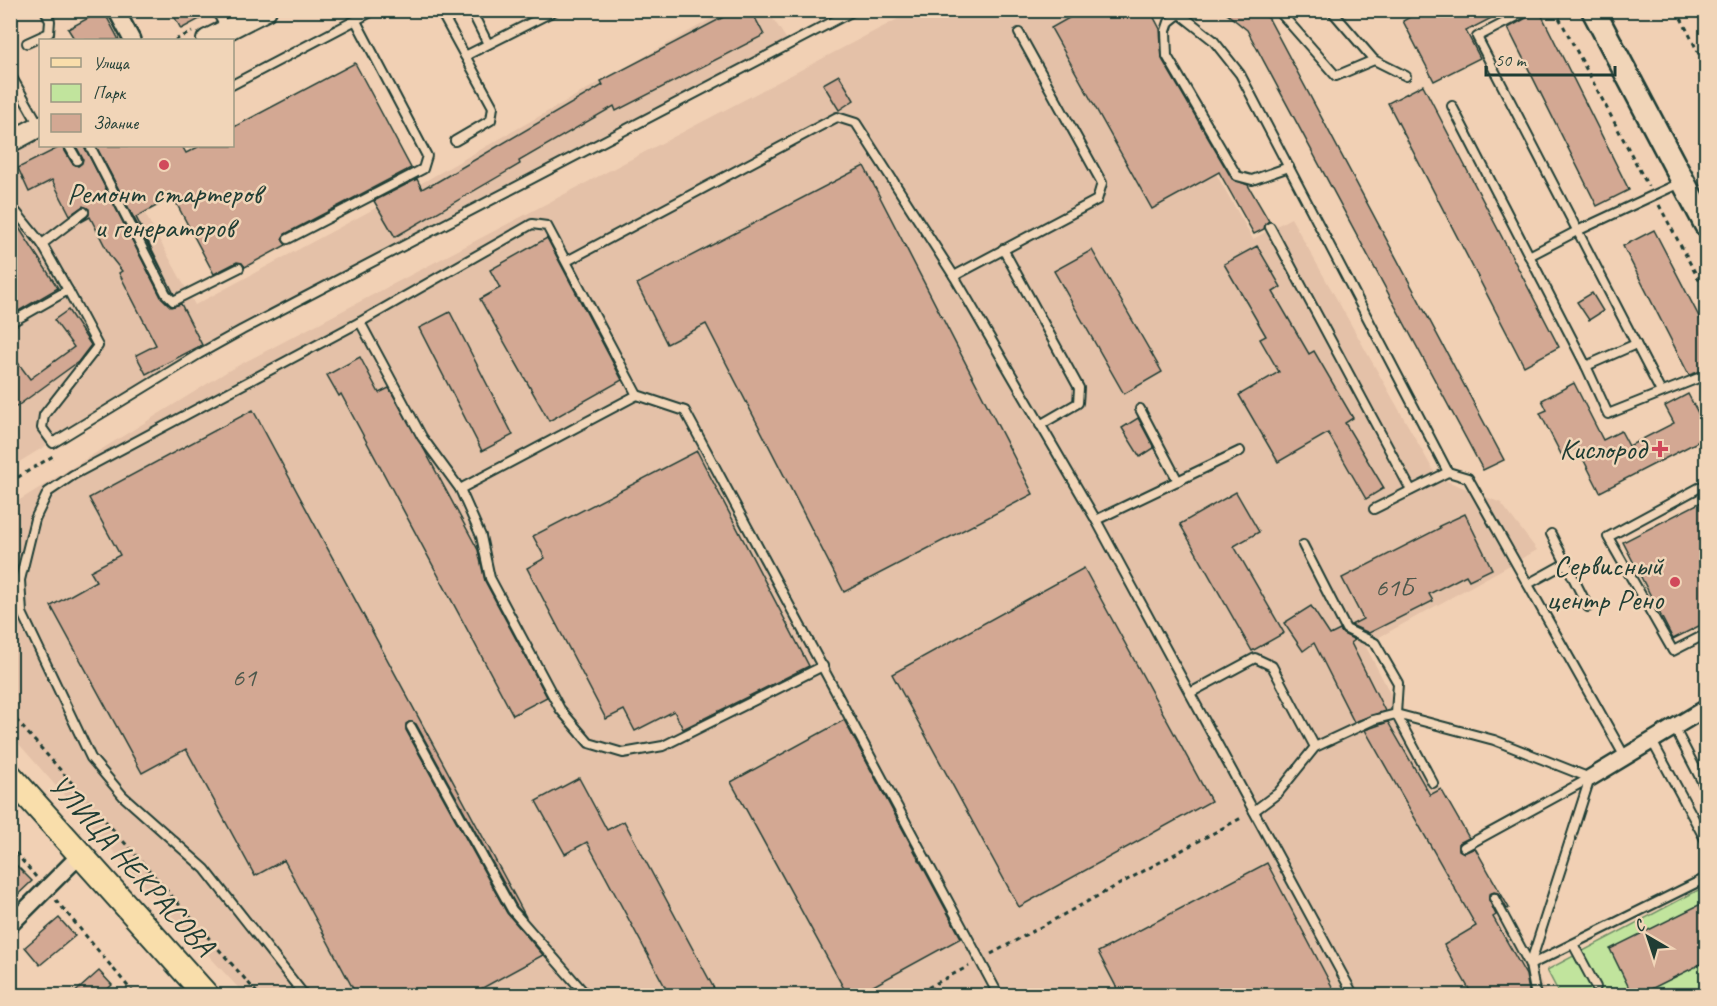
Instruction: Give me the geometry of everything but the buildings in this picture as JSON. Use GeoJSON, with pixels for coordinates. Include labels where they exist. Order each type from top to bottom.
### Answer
{"type":"FeatureCollection","features":[{"type":"Feature","properties":{"kind":"main road"},"geometry":{"type":"LineString","coordinates":[[1593,10],[1707,225]]}},
{"type":"Feature","properties":{"kind":"main road"},"geometry":{"type":"LineString","coordinates":[[1611,10],[1707,191]]}},
{"type":"Feature","properties":{"kind":"main road","name":"УЛИЦА НЕКРАСОВА"},"geometry":{"type":"LineString","coordinates":[[10,776],[202,994]]}},
{"type":"Feature","properties":{"kind":"street"},"geometry":{"type":"LineString","coordinates":[[116,10],[131,39]]}},
{"type":"Feature","properties":{"kind":"street"},"geometry":{"type":"LineString","coordinates":[[209,39],[266,10]]}},
{"type":"Feature","properties":{"kind":"street"},"geometry":{"type":"LineString","coordinates":[[10,141],[39,126]]}},
{"type":"Feature","properties":{"kind":"street"},"geometry":{"type":"LineString","coordinates":[[1590,778],[1707,708]]}},
{"type":"Feature","properties":{"kind":"street"},"geometry":{"type":"LineString","coordinates":[[10,925],[80,855]]}},
{"type":"Feature","properties":{"kind":"lane"},"geometry":{"type":"LineString","coordinates":[[27,44],[49,33],[50,21],[45,10]]}},
{"type":"Feature","properties":{"kind":"lane"},"geometry":{"type":"LineString","coordinates":[[216,10],[227,31]]}},
{"type":"Feature","properties":{"kind":"lane"},"geometry":{"type":"LineString","coordinates":[[234,84],[375,10]]}},
{"type":"Feature","properties":{"kind":"lane"},"geometry":{"type":"LineString","coordinates":[[440,10],[493,107],[491,120],[455,141]]}},
{"type":"Feature","properties":{"kind":"lane"},"geometry":{"type":"LineString","coordinates":[[471,10],[488,44]]}},
{"type":"Feature","properties":{"kind":"lane"},"geometry":{"type":"LineString","coordinates":[[465,56],[556,10]]}},
{"type":"Feature","properties":{"kind":"lane"},"geometry":{"type":"LineString","coordinates":[[16,212],[42,244],[98,346],[44,416],[42,428],[53,443],[208,349],[855,10]]}},
{"type":"Feature","properties":{"kind":"lane"},"geometry":{"type":"LineString","coordinates":[[1278,10],[1336,76],[1374,60]]}},
{"type":"Feature","properties":{"kind":"lane"},"geometry":{"type":"LineString","coordinates":[[1331,10],[1374,60],[1406,76]]}},
{"type":"Feature","properties":{"kind":"lane"},"geometry":{"type":"LineString","coordinates":[[1529,10],[1477,37],[1661,392]]}},
{"type":"Feature","properties":{"kind":"lane"},"geometry":{"type":"LineString","coordinates":[[1289,167],[1252,180],[1237,176],[1167,57],[1166,31],[1168,22],[1177,12],[1213,40],[1240,74],[1289,167],[1448,472]]}},
{"type":"Feature","properties":{"kind":"lane"},"geometry":{"type":"LineString","coordinates":[[288,239],[423,169],[427,156],[356,21]]}},
{"type":"Feature","properties":{"kind":"lane"},"geometry":{"type":"LineString","coordinates":[[954,276],[1096,200],[1102,183],[1019,33]]}},
{"type":"Feature","properties":{"kind":"lane"},"geometry":{"type":"LineString","coordinates":[[10,74],[39,124]]}},
{"type":"Feature","properties":{"kind":"lane"},"geometry":{"type":"LineString","coordinates":[[1452,106],[1586,366],[1608,414],[1707,375]]}},
{"type":"Feature","properties":{"kind":"lane"},"geometry":{"type":"LineString","coordinates":[[567,261],[837,117],[856,123],[954,276],[1096,520],[1354,996]]}},
{"type":"Feature","properties":{"kind":"lane"},"geometry":{"type":"LineString","coordinates":[[70,147],[77,160]]}},
{"type":"Feature","properties":{"kind":"lane"},"geometry":{"type":"LineString","coordinates":[[91,147],[166,294],[173,301],[238,268]]}},
{"type":"Feature","properties":{"kind":"lane"},"geometry":{"type":"LineString","coordinates":[[1529,256],[1684,181]]}},
{"type":"Feature","properties":{"kind":"lane"},"geometry":{"type":"LineString","coordinates":[[42,244],[84,212]]}},
{"type":"Feature","properties":{"kind":"lane"},"geometry":{"type":"LineString","coordinates":[[305,996],[205,870],[123,796],[91,758],[22,613],[20,580],[35,519],[48,492],[73,475],[360,322],[532,224],[547,226],[637,395],[685,411],[999,996]]}},
{"type":"Feature","properties":{"kind":"lane"},"geometry":{"type":"LineString","coordinates":[[1270,227],[1411,490]]}},
{"type":"Feature","properties":{"kind":"lane"},"geometry":{"type":"LineString","coordinates":[[1004,249],[1079,388],[1078,403],[1040,425]]}},
{"type":"Feature","properties":{"kind":"lane"},"geometry":{"type":"LineString","coordinates":[[10,323],[69,290]]}},
{"type":"Feature","properties":{"kind":"lane"},"geometry":{"type":"LineString","coordinates":[[360,322],[422,437],[460,489],[481,536],[490,578],[560,709],[589,743],[622,753],[663,746],[823,666]]}},
{"type":"Feature","properties":{"kind":"lane"},"geometry":{"type":"LineString","coordinates":[[1586,366],[1636,344]]}},
{"type":"Feature","properties":{"kind":"lane"},"geometry":{"type":"LineString","coordinates":[[460,489],[637,395]]}},
{"type":"Feature","properties":{"kind":"lane"},"geometry":{"type":"LineString","coordinates":[[1140,409],[1178,481]]}},
{"type":"Feature","properties":{"kind":"lane"},"geometry":{"type":"LineString","coordinates":[[1096,520],[1240,451]]}},
{"type":"Feature","properties":{"kind":"lane"},"geometry":{"type":"LineString","coordinates":[[1374,509],[1448,472],[1468,478],[1625,757]]}},
{"type":"Feature","properties":{"kind":"lane"},"geometry":{"type":"LineString","coordinates":[[1707,484],[1608,537],[1673,651],[1707,634]]}},
{"type":"Feature","properties":{"kind":"lane"},"geometry":{"type":"LineString","coordinates":[[1551,534],[1588,607]]}},
{"type":"Feature","properties":{"kind":"lane"},"geometry":{"type":"LineString","coordinates":[[1303,545],[1346,629],[1375,643],[1398,683],[1396,714],[1433,783]]}},
{"type":"Feature","properties":{"kind":"lane"},"geometry":{"type":"LineString","coordinates":[[1528,584],[1566,563]]}},
{"type":"Feature","properties":{"kind":"lane"},"geometry":{"type":"LineString","coordinates":[[1190,693],[1255,658],[1272,666],[1315,747]]}},
{"type":"Feature","properties":{"kind":"lane"},"geometry":{"type":"LineString","coordinates":[[1254,812],[1278,793],[1315,747],[1373,720],[1396,714],[1494,740],[1590,778]]}},
{"type":"Feature","properties":{"kind":"lane"},"geometry":{"type":"LineString","coordinates":[[411,727],[512,910],[587,996]]}},
{"type":"Feature","properties":{"kind":"lane"},"geometry":{"type":"LineString","coordinates":[[1674,728],[1707,789]]}},
{"type":"Feature","properties":{"kind":"lane"},"geometry":{"type":"LineString","coordinates":[[1652,741],[1707,841]]}},
{"type":"Feature","properties":{"kind":"lane"},"geometry":{"type":"LineString","coordinates":[[1464,847],[1590,778]]}},
{"type":"Feature","properties":{"kind":"lane"},"geometry":{"type":"LineString","coordinates":[[1530,965],[1590,778]]}},
{"type":"Feature","properties":{"kind":"lane"},"geometry":{"type":"LineString","coordinates":[[1530,965],[1704,880],[1707,890]]}},
{"type":"Feature","properties":{"kind":"lane"},"geometry":{"type":"LineString","coordinates":[[1494,898],[1530,965],[1536,996]]}},
{"type":"Feature","properties":{"kind":"lane"},"geometry":{"type":"LineString","coordinates":[[1573,944],[1596,987]]}},
{"type":"Feature","properties":{"kind":"path"},"geometry":{"type":"LineString","coordinates":[[1556,10],[1707,293]]}},
{"type":"Feature","properties":{"kind":"path"},"geometry":{"type":"LineString","coordinates":[[1677,10],[1707,68]]}},
{"type":"Feature","properties":{"kind":"path"},"geometry":{"type":"LineString","coordinates":[[10,713],[260,996]]}},
{"type":"Feature","properties":{"kind":"path"},"geometry":{"type":"LineString","coordinates":[[912,996],[1254,812]]}},
{"type":"Feature","properties":{"kind":"path"},"geometry":{"type":"LineString","coordinates":[[10,846],[136,996]]}},
{"type":"Feature","properties":{"kind":"shaded area"},"geometry":{"type":"Polygon","coordinates":[[[725,11],[768,11],[787,40],[197,353],[11,467],[11,154],[39,140],[39,147],[109,147],[195,305],[411,189],[725,11]]]}},
{"type":"Feature","properties":{"kind":"shaded area"},"geometry":{"type":"Polygon","coordinates":[[[913,11],[1124,11],[1253,239],[1291,218],[1437,477],[1501,503],[1537,550],[1365,645],[1548,995],[245,995],[137,878],[11,735],[10,506],[228,371],[913,11]]]}},
{"type":"Feature","properties":{"kind":"green space"},"geometry":{"type":"Polygon","coordinates":[[[1706,886],[1706,995],[1560,995],[1547,970],[1706,886]]]}},
{"type":"Feature","properties":{"kind":"place","name":"Ремонт стартеров и генераторов"},"geometry":{"type":"Point","coordinates":[164,165]}},
{"type":"Feature","properties":{"kind":"place","name":"Кислород"},"geometry":{"type":"Point","coordinates":[1660,449]}},
{"type":"Feature","properties":{"kind":"place","name":"Сервисный центр Рено"},"geometry":{"type":"Point","coordinates":[1675,582]}}]}
